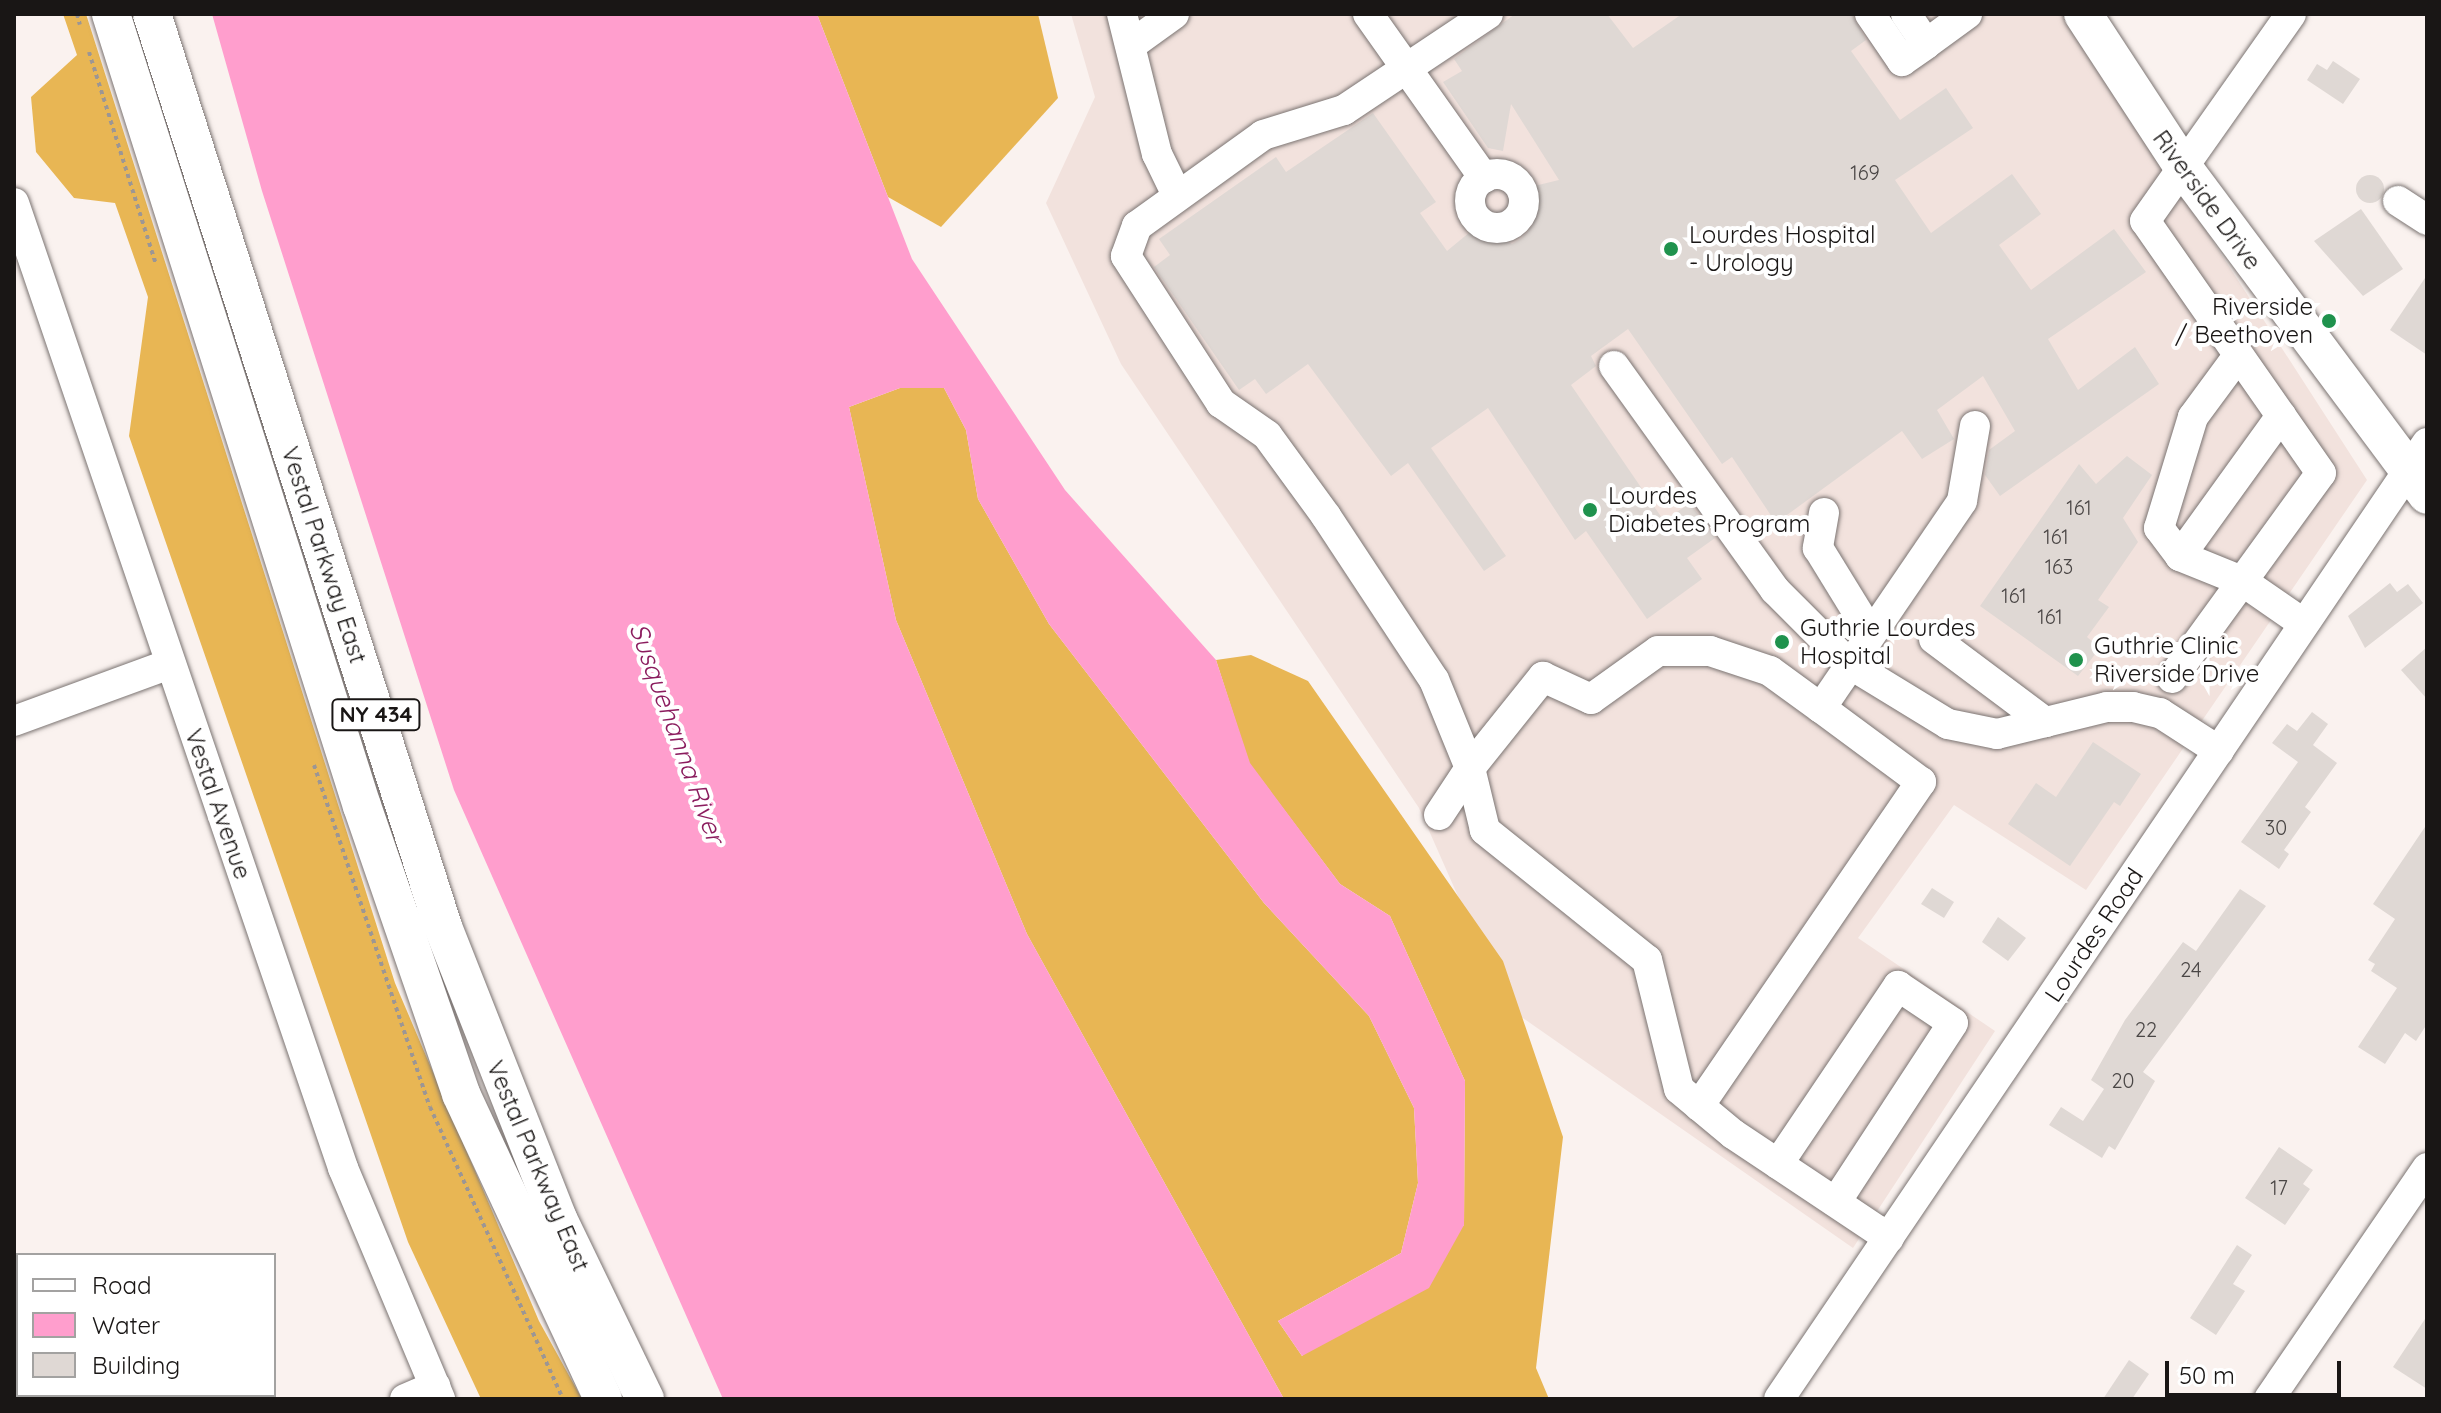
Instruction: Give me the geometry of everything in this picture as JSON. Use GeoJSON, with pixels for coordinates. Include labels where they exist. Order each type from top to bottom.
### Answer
{"type":"FeatureCollection","features":[{"type":"Feature","properties":{"kind":"main road","name":"Vestal Parkway East"},"geometry":{"type":"LineString","coordinates":[[111,14],[362,806],[461,1094],[603,1399]]}},
{"type":"Feature","properties":{"kind":"main road","name":"Vestal Parkway East"},"geometry":{"type":"LineString","coordinates":[[152,14],[443,927],[558,1219],[645,1399]]}},
{"type":"Feature","properties":{"kind":"main road","name":"Riverside Drive"},"geometry":{"type":"LineString","coordinates":[[2083,14],[2185,170],[2420,470]]}},
{"type":"Feature","properties":{"kind":"street"},"geometry":{"type":"LineString","coordinates":[[1122,14],[1157,154],[1176,193]]}},
{"type":"Feature","properties":{"kind":"street"},"geometry":{"type":"LineString","coordinates":[[1131,45],[1174,14]]}},
{"type":"Feature","properties":{"kind":"street"},"geometry":{"type":"LineString","coordinates":[[1368,14],[1484,178]]}},
{"type":"Feature","properties":{"kind":"street"},"geometry":{"type":"LineString","coordinates":[[1488,14],[1407,70],[1327,119],[1263,135],[1176,193],[1137,226],[1126,256],[1186,333],[1221,403],[1267,435],[1403,627],[1434,680],[1470,768],[1485,830],[1647,960],[1679,1089],[1778,1164],[1889,1238]]}},
{"type":"Feature","properties":{"kind":"street"},"geometry":{"type":"LineString","coordinates":[[1870,14],[1902,61],[1967,14]]}},
{"type":"Feature","properties":{"kind":"street"},"geometry":{"type":"LineString","coordinates":[[1906,14],[1926,44]]}},
{"type":"Feature","properties":{"kind":"street"},"geometry":{"type":"LineString","coordinates":[[2172,678],[2321,473],[2145,221],[2185,170],[2291,14]]}},
{"type":"Feature","properties":{"kind":"street"},"geometry":{"type":"LineString","coordinates":[[2398,201],[2427,220]]}},
{"type":"Feature","properties":{"kind":"street","name":"Vestal Avenue"},"geometry":{"type":"LineString","coordinates":[[14,203],[343,1168],[438,1393]]}},
{"type":"Feature","properties":{"kind":"street"},"geometry":{"type":"LineString","coordinates":[[2238,356],[2193,417],[2160,519],[2162,537],[2180,556],[2242,581],[2304,624]]}},
{"type":"Feature","properties":{"kind":"street"},"geometry":{"type":"LineString","coordinates":[[1614,366],[1775,590],[1848,663],[1948,724],[1997,734],[2045,722],[2133,707],[2160,713],[2219,751]]}},
{"type":"Feature","properties":{"kind":"street"},"geometry":{"type":"LineString","coordinates":[[2180,556],[2281,416]]}},
{"type":"Feature","properties":{"kind":"street"},"geometry":{"type":"LineString","coordinates":[[1821,708],[1869,631],[1962,501],[1975,426]]}},
{"type":"Feature","properties":{"kind":"street","name":"Lourdes Road"},"geometry":{"type":"LineString","coordinates":[[1779,1399],[2304,624],[2420,470]]}},
{"type":"Feature","properties":{"kind":"street"},"geometry":{"type":"LineString","coordinates":[[1824,513],[1818,548],[1869,631]]}},
{"type":"Feature","properties":{"kind":"street"},"geometry":{"type":"LineString","coordinates":[[1934,639],[2045,722]]}},
{"type":"Feature","properties":{"kind":"street"},"geometry":{"type":"LineString","coordinates":[[1439,815],[1470,768],[1543,677],[1591,699],[1658,651],[1710,651],[1770,671],[1921,782],[1699,1106]]}},
{"type":"Feature","properties":{"kind":"street"},"geometry":{"type":"LineString","coordinates":[[14,721],[170,664]]}},
{"type":"Feature","properties":{"kind":"street"},"geometry":{"type":"LineString","coordinates":[[1778,1164],[1898,986],[1953,1023],[1836,1202]]}},
{"type":"Feature","properties":{"kind":"street"},"geometry":{"type":"LineString","coordinates":[[2269,1399],[2427,1168]]}},
{"type":"Feature","properties":{"kind":"street"},"geometry":{"type":"LineString","coordinates":[[405,1399],[438,1393]]}},
{"type":"Feature","properties":{"kind":"shaded area"},"geometry":{"type":"Polygon","coordinates":[[[63,14],[86,14],[395,983],[539,1321],[582,1399],[481,1399],[408,1242],[129,436],[148,297],[115,203],[74,198],[36,152],[31,97],[77,55],[63,14]]]}},
{"type":"Feature","properties":{"kind":"shaded area"},"geometry":{"type":"Polygon","coordinates":[[[817,14],[1038,14],[1058,98],[941,227],[888,197],[817,14]]]}},
{"type":"Feature","properties":{"kind":"shaded area","name":"Guthrie Lourdes Hospital"},"geometry":{"type":"Polygon","coordinates":[[[1071,14],[2066,14],[2367,480],[2086,890],[1954,805],[1858,938],[1995,1031],[1853,1248],[1507,1007],[1419,808],[1121,364],[1046,203],[1095,97],[1071,14]]]}},
{"type":"Feature","properties":{"kind":"shaded area"},"geometry":{"type":"Polygon","coordinates":[[[900,388],[944,388],[966,430],[978,499],[1049,624],[1264,903],[1369,1016],[1414,1108],[1418,1183],[1401,1253],[1278,1321],[1302,1356],[1464,1225],[1465,1081],[1390,916],[1340,884],[1249,763],[1216,660],[1251,655],[1308,681],[1503,961],[1563,1137],[1536,1368],[1549,1399],[1284,1399],[1027,934],[896,620],[849,407],[900,388]]]}},
{"type":"Feature","properties":{"kind":"water","name":"Susquehanna River"},"geometry":{"type":"Polygon","coordinates":[[[212,14],[817,14],[912,259],[1065,490],[1216,660],[1250,763],[1340,884],[1390,916],[1465,1081],[1464,1225],[1429,1288],[1302,1356],[1278,1321],[1401,1253],[1418,1183],[1414,1108],[1369,1016],[1264,903],[1049,624],[978,499],[966,430],[944,388],[900,388],[849,407],[896,620],[1027,934],[1284,1399],[723,1399],[454,790],[262,191],[212,14]]]}},
{"type":"Feature","properties":{"kind":"building"},"geometry":{"type":"Polygon","coordinates":[[[1515,14],[1607,14],[1633,48],[1682,14],[1852,14],[1866,40],[1851,51],[1900,120],[1946,88],[1973,128],[1895,180],[1931,233],[2012,174],[2041,214],[1999,245],[2031,290],[2114,229],[2146,272],[2048,339],[2078,390],[2135,347],[2159,384],[2000,496],[1985,475],[1989,450],[2015,431],[1983,376],[1937,410],[1954,439],[1922,459],[1902,431],[1776,523],[1732,457],[1722,464],[1628,329],[1591,356],[1596,366],[1571,385],[1664,521],[1690,503],[1715,538],[1687,558],[1702,579],[1647,619],[1586,531],[1575,540],[1488,408],[1431,448],[1506,556],[1484,571],[1408,463],[1391,476],[1308,364],[1266,394],[1255,379],[1239,390],[1154,267],[1170,255],[1159,239],[1276,157],[1286,172],[1373,113],[1436,202],[1420,213],[1447,251],[1476,227],[1512,244],[1522,238],[1533,225],[1530,187],[1559,180],[1511,104],[1503,151],[1488,148],[1443,82],[1462,71],[1454,59],[1515,14]]]}},
{"type":"Feature","properties":{"kind":"building"},"geometry":{"type":"Polygon","coordinates":[[[2333,61],[2360,79],[2343,104],[2307,80],[2317,64],[2327,70],[2333,61]]]}},
{"type":"Feature","properties":{"kind":"building"},"geometry":{"type":"Polygon","coordinates":[[[2370,175],[2380,179],[2384,189],[2380,199],[2370,203],[2360,199],[2356,189],[2360,179],[2370,175]]]}},
{"type":"Feature","properties":{"kind":"building"},"geometry":{"type":"Polygon","coordinates":[[[2361,209],[2403,269],[2363,296],[2314,241],[2361,209]]]}},
{"type":"Feature","properties":{"kind":"building"},"geometry":{"type":"Polygon","coordinates":[[[2427,275],[2427,355],[2390,330],[2427,275]]]}},
{"type":"Feature","properties":{"kind":"building"},"geometry":{"type":"Polygon","coordinates":[[[2127,456],[2152,475],[2123,518],[2138,542],[2098,600],[2109,607],[2087,637],[2100,648],[2078,676],[1980,606],[2079,464],[2096,484],[2127,456]]]}},
{"type":"Feature","properties":{"kind":"building"},"geometry":{"type":"Polygon","coordinates":[[[2390,583],[2397,592],[2408,584],[2423,603],[2365,648],[2348,616],[2390,583]]]}},
{"type":"Feature","properties":{"kind":"building"},"geometry":{"type":"Polygon","coordinates":[[[2427,647],[2427,699],[2401,670],[2427,647]]]}},
{"type":"Feature","properties":{"kind":"building"},"geometry":{"type":"Polygon","coordinates":[[[2312,712],[2328,724],[2313,745],[2337,763],[2305,807],[2311,812],[2284,850],[2289,854],[2279,869],[2241,842],[2298,762],[2272,743],[2287,724],[2297,731],[2312,712]]]}},
{"type":"Feature","properties":{"kind":"building"},"geometry":{"type":"Polygon","coordinates":[[[2093,742],[2141,774],[2120,806],[2114,802],[2070,866],[2008,824],[2036,783],[2056,797],[2093,742]]]}},
{"type":"Feature","properties":{"kind":"building"},"geometry":{"type":"Polygon","coordinates":[[[2427,824],[2427,1024],[2416,1041],[2405,1033],[2385,1064],[2358,1047],[2397,988],[2371,971],[2375,964],[2368,960],[2395,919],[2373,904],[2427,824]]]}},
{"type":"Feature","properties":{"kind":"building"},"geometry":{"type":"Polygon","coordinates":[[[1932,888],[1954,902],[1944,918],[1921,904],[1932,888]]]}},
{"type":"Feature","properties":{"kind":"building"},"geometry":{"type":"Polygon","coordinates":[[[2240,889],[2266,906],[2143,1072],[2155,1081],[2115,1150],[2109,1146],[2102,1158],[2049,1125],[2061,1107],[2083,1121],[2104,1089],[2091,1080],[2125,1020],[2183,942],[2196,951],[2240,889]]]}},
{"type":"Feature","properties":{"kind":"building"},"geometry":{"type":"Polygon","coordinates":[[[1998,917],[2026,938],[2008,961],[1982,942],[1998,917]]]}},
{"type":"Feature","properties":{"kind":"building"},"geometry":{"type":"Polygon","coordinates":[[[2279,1147],[2313,1170],[2303,1184],[2310,1189],[2285,1225],[2245,1198],[2279,1147]]]}},
{"type":"Feature","properties":{"kind":"building"},"geometry":{"type":"Polygon","coordinates":[[[2237,1245],[2252,1255],[2233,1284],[2245,1291],[2216,1335],[2190,1318],[2237,1245]]]}},
{"type":"Feature","properties":{"kind":"building"},"geometry":{"type":"Polygon","coordinates":[[[2427,1316],[2427,1389],[2393,1367],[2427,1316]]]}},
{"type":"Feature","properties":{"kind":"building"},"geometry":{"type":"Polygon","coordinates":[[[2129,1360],[2149,1374],[2132,1399],[2103,1399],[2129,1360]]]}},
{"type":"Feature","properties":{"kind":"place","name":"Lourdes Hospital - Urology"},"geometry":{"type":"Point","coordinates":[1671,249]}},
{"type":"Feature","properties":{"kind":"place","name":"Riverside / Beethoven"},"geometry":{"type":"Point","coordinates":[2329,321]}},
{"type":"Feature","properties":{"kind":"place","name":"Lourdes Diabetes Program"},"geometry":{"type":"Point","coordinates":[1590,510]}},
{"type":"Feature","properties":{"kind":"place","name":"Guthrie Lourdes Hospital"},"geometry":{"type":"Point","coordinates":[1782,642]}},
{"type":"Feature","properties":{"kind":"place","name":"Guthrie Clinic Riverside Drive"},"geometry":{"type":"Point","coordinates":[2076,660]}}]}
